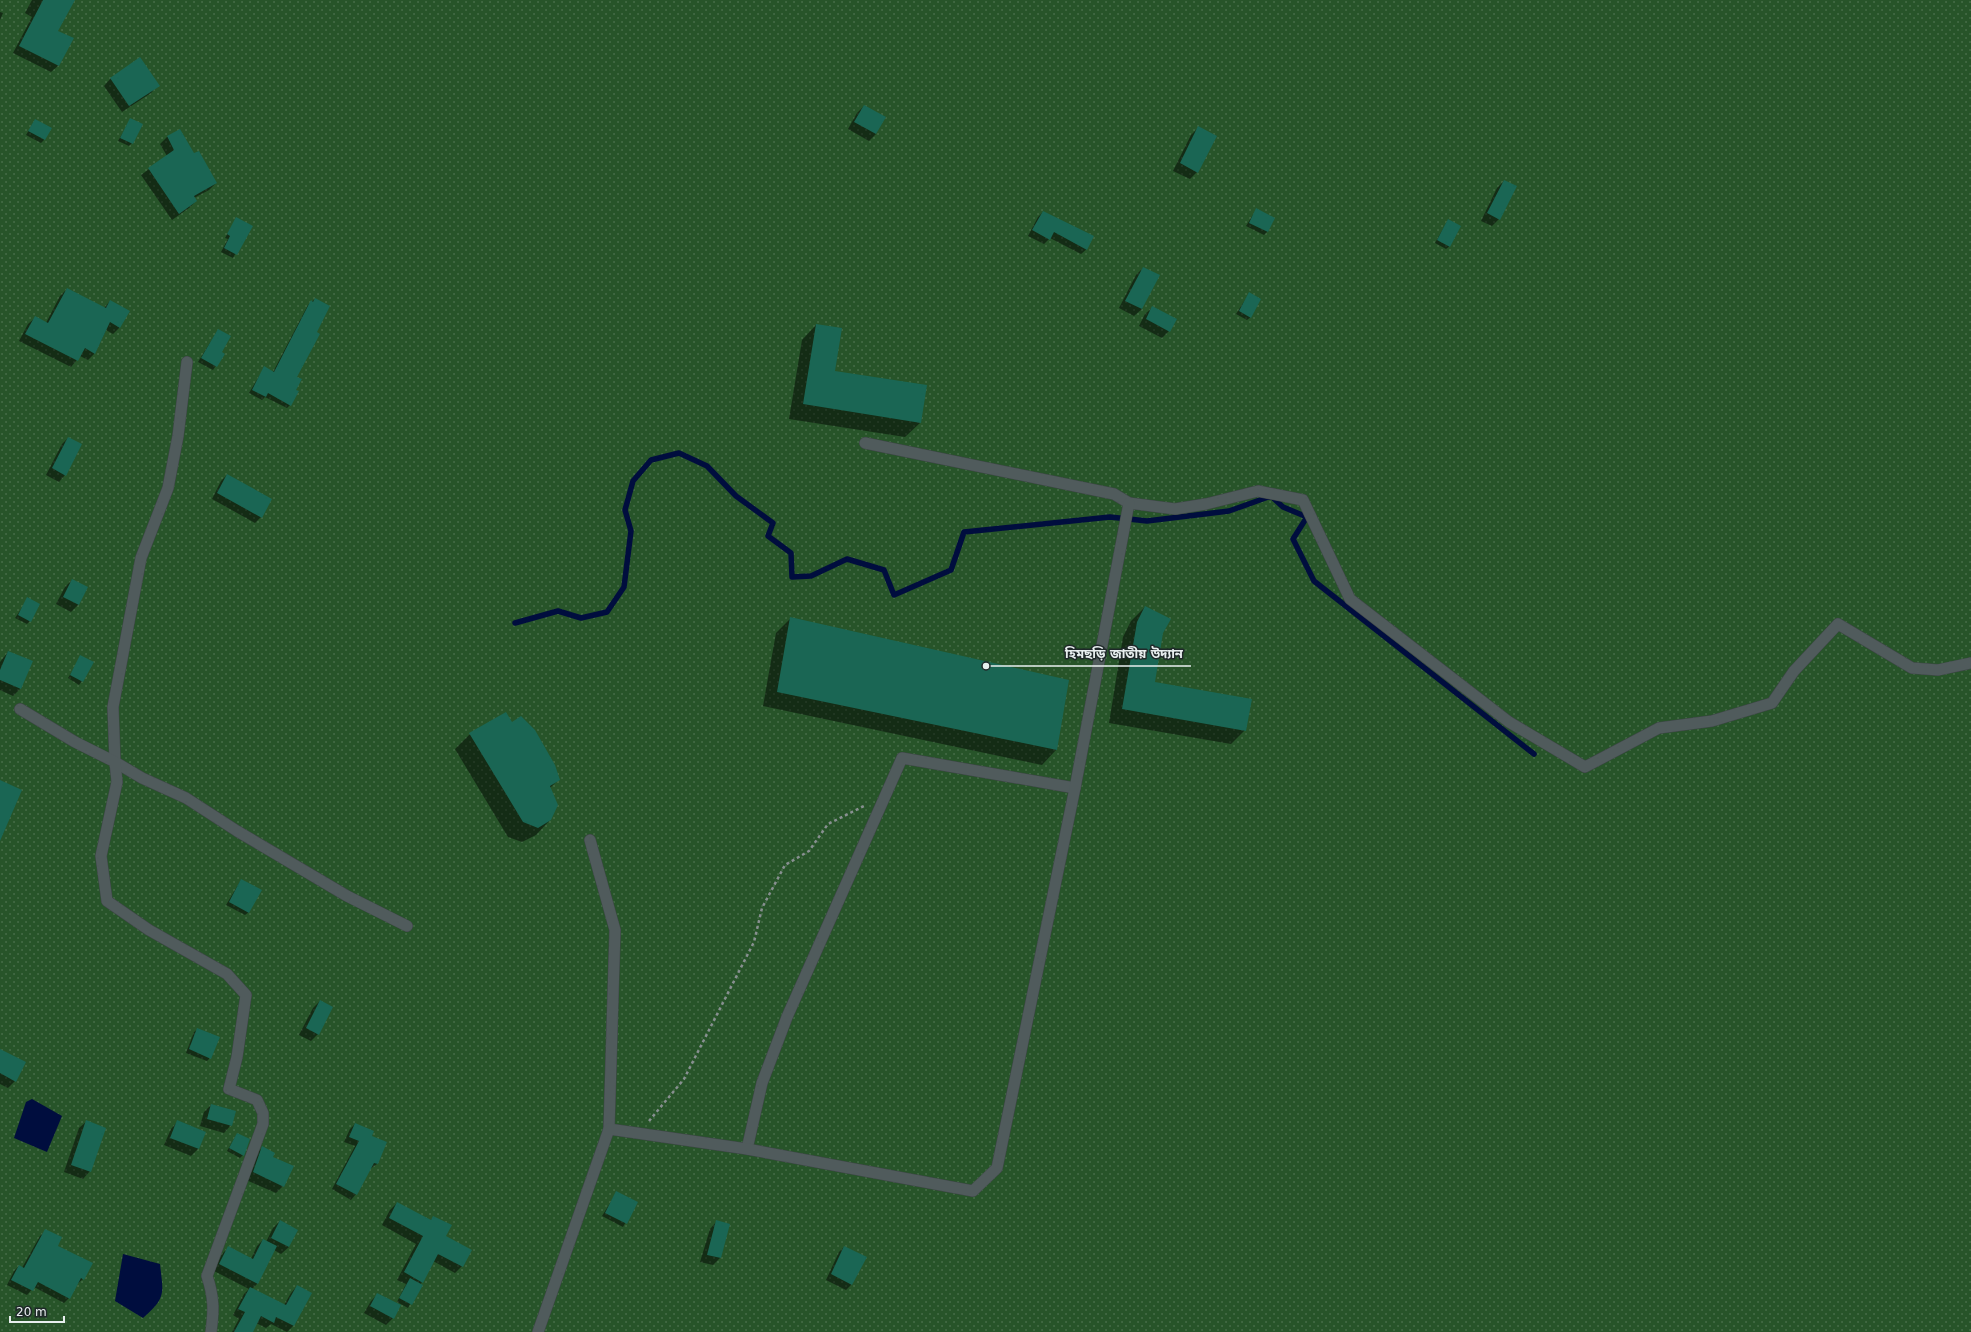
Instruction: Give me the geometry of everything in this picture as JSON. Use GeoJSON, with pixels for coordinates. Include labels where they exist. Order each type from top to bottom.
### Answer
{"type":"FeatureCollection","features":[{"type":"Feature","properties":{"kind":"street"},"geometry":{"type":"LineString","coordinates":[[187,362],[178,436],[168,488],[141,558],[113,707],[117,782],[101,856],[107,901],[149,930],[227,974],[246,995],[237,1057],[229,1089],[258,1100],[263,1113],[263,1124],[207,1276],[213,1294],[214,1309],[211,1332]]}},
{"type":"Feature","properties":{"kind":"street"},"geometry":{"type":"LineString","coordinates":[[865,443],[1114,494],[1129,503],[1175,509],[1206,504],[1258,491],[1303,500],[1350,599],[1509,722],[1585,767],[1659,728],[1712,721],[1772,703],[1794,671],[1838,624],[1912,668],[1938,670],[1971,663]]}},
{"type":"Feature","properties":{"kind":"street"},"geometry":{"type":"LineString","coordinates":[[609,1129],[747,1149],[973,1191],[997,1168],[1075,788],[1129,503]]}},
{"type":"Feature","properties":{"kind":"street"},"geometry":{"type":"LineString","coordinates":[[20,709],[75,742],[115,762],[142,778],[186,798],[237,831],[347,896],[407,926]]}},
{"type":"Feature","properties":{"kind":"street"},"geometry":{"type":"LineString","coordinates":[[747,1149],[762,1083],[787,1017],[902,758],[1075,788]]}},
{"type":"Feature","properties":{"kind":"street"},"geometry":{"type":"LineString","coordinates":[[538,1332],[609,1129],[615,930],[590,840]]}},
{"type":"Feature","properties":{"kind":"path"},"geometry":{"type":"LineString","coordinates":[[639,1133],[684,1079],[754,942],[762,908],[785,865],[808,851],[828,824],[886,795]]}},
{"type":"Feature","properties":{"kind":"green space"},"geometry":{"type":"Polygon","coordinates":[[[0,0],[1971,0],[1971,1332],[0,1332],[0,0]]]}},
{"type":"Feature","properties":{"kind":"shaded area"},"geometry":{"type":"Polygon","coordinates":[[[32,1099],[62,1116],[47,1152],[14,1138],[26,1102],[32,1099]]]}},
{"type":"Feature","properties":{"kind":"shaded area"},"geometry":{"type":"Polygon","coordinates":[[[123,1254],[160,1264],[162,1294],[156,1305],[143,1318],[115,1301],[123,1254]]]}},
{"type":"Feature","properties":{"kind":"building"},"geometry":{"type":"Polygon","coordinates":[[[43,0],[75,0],[58,31],[74,38],[59,66],[19,46],[43,0]]]}},
{"type":"Feature","properties":{"kind":"building"},"geometry":{"type":"Polygon","coordinates":[[[140,57],[160,86],[129,106],[110,78],[140,57]]]}},
{"type":"Feature","properties":{"kind":"building"},"geometry":{"type":"Polygon","coordinates":[[[864,105],[886,117],[876,134],[854,122],[864,105]]]}},
{"type":"Feature","properties":{"kind":"building"},"geometry":{"type":"Polygon","coordinates":[[[130,118],[143,124],[133,144],[120,138],[130,118]]]}},
{"type":"Feature","properties":{"kind":"building"},"geometry":{"type":"Polygon","coordinates":[[[35,119],[52,128],[45,140],[28,131],[35,119]]]}},
{"type":"Feature","properties":{"kind":"building"},"geometry":{"type":"Polygon","coordinates":[[[1198,126],[1217,136],[1198,173],[1180,163],[1198,126]]]}},
{"type":"Feature","properties":{"kind":"building"},"geometry":{"type":"Polygon","coordinates":[[[180,129],[194,153],[199,151],[217,183],[194,196],[197,201],[179,214],[148,168],[174,150],[167,136],[180,129]]]}},
{"type":"Feature","properties":{"kind":"building"},"geometry":{"type":"Polygon","coordinates":[[[1504,180],[1517,186],[1500,220],[1487,213],[1504,180]]]}},
{"type":"Feature","properties":{"kind":"building"},"geometry":{"type":"Polygon","coordinates":[[[1256,208],[1275,218],[1268,232],[1249,223],[1256,208]]]}},
{"type":"Feature","properties":{"kind":"building"},"geometry":{"type":"Polygon","coordinates":[[[1043,211],[1094,236],[1087,250],[1054,232],[1050,240],[1032,230],[1043,211]]]}},
{"type":"Feature","properties":{"kind":"building"},"geometry":{"type":"Polygon","coordinates":[[[236,217],[253,226],[237,255],[224,248],[230,236],[227,234],[236,217]]]}},
{"type":"Feature","properties":{"kind":"building"},"geometry":{"type":"Polygon","coordinates":[[[1448,219],[1461,226],[1450,247],[1437,240],[1448,219]]]}},
{"type":"Feature","properties":{"kind":"building"},"geometry":{"type":"Polygon","coordinates":[[[1143,267],[1160,275],[1142,309],[1125,301],[1143,267]]]}},
{"type":"Feature","properties":{"kind":"building"},"geometry":{"type":"Polygon","coordinates":[[[67,288],[106,308],[110,300],[130,311],[120,328],[110,322],[95,354],[85,348],[78,361],[25,334],[35,316],[48,323],[67,288]]]}},
{"type":"Feature","properties":{"kind":"building"},"geometry":{"type":"Polygon","coordinates":[[[1249,292],[1261,299],[1251,318],[1239,311],[1249,292]]]}},
{"type":"Feature","properties":{"kind":"building"},"geometry":{"type":"Polygon","coordinates":[[[315,298],[330,306],[317,332],[320,334],[297,377],[302,379],[296,390],[299,391],[291,406],[268,393],[266,397],[252,390],[264,366],[274,372],[311,300],[313,302],[315,298]]]}},
{"type":"Feature","properties":{"kind":"building"},"geometry":{"type":"Polygon","coordinates":[[[1152,306],[1177,319],[1170,332],[1146,319],[1152,306]]]}},
{"type":"Feature","properties":{"kind":"building"},"geometry":{"type":"Polygon","coordinates":[[[816,324],[842,328],[835,371],[927,385],[921,423],[803,404],[816,324]]]}},
{"type":"Feature","properties":{"kind":"building"},"geometry":{"type":"Polygon","coordinates":[[[218,329],[231,336],[222,352],[225,354],[217,367],[201,358],[218,329]]]}},
{"type":"Feature","properties":{"kind":"building"},"geometry":{"type":"Polygon","coordinates":[[[68,437],[82,444],[66,476],[52,468],[68,437]]]}},
{"type":"Feature","properties":{"kind":"building"},"geometry":{"type":"Polygon","coordinates":[[[227,474],[272,499],[262,518],[217,493],[227,474]]]}},
{"type":"Feature","properties":{"kind":"building"},"geometry":{"type":"Polygon","coordinates":[[[72,579],[88,587],[79,605],[63,597],[72,579]]]}},
{"type":"Feature","properties":{"kind":"building"},"geometry":{"type":"Polygon","coordinates":[[[27,597],[40,604],[31,622],[18,615],[27,597]]]}},
{"type":"Feature","properties":{"kind":"building"},"geometry":{"type":"Polygon","coordinates":[[[1145,606],[1171,619],[1163,633],[1155,682],[1252,699],[1246,731],[1122,709],[1137,622],[1145,606]]]}},
{"type":"Feature","properties":{"kind":"building"},"geometry":{"type":"Polygon","coordinates":[[[790,617],[1069,680],[1057,750],[777,692],[790,617]]]}},
{"type":"Feature","properties":{"kind":"building"},"geometry":{"type":"Polygon","coordinates":[[[8,651],[33,661],[21,689],[0,680],[0,670],[8,651]]]}},
{"type":"Feature","properties":{"kind":"building"},"geometry":{"type":"Polygon","coordinates":[[[80,655],[94,662],[83,682],[70,675],[80,655]]]}},
{"type":"Feature","properties":{"kind":"building"},"geometry":{"type":"Polygon","coordinates":[[[506,712],[512,722],[521,716],[535,730],[555,765],[560,780],[550,786],[558,805],[551,820],[538,828],[523,822],[469,733],[506,712]]]}},
{"type":"Feature","properties":{"kind":"building"},"geometry":{"type":"Polygon","coordinates":[[[0,780],[22,790],[0,841],[0,780]]]}},
{"type":"Feature","properties":{"kind":"building"},"geometry":{"type":"Polygon","coordinates":[[[241,879],[262,890],[249,913],[229,902],[241,879]]]}},
{"type":"Feature","properties":{"kind":"building"},"geometry":{"type":"Polygon","coordinates":[[[320,1000],[333,1007],[319,1035],[306,1028],[320,1000]]]}},
{"type":"Feature","properties":{"kind":"building"},"geometry":{"type":"Polygon","coordinates":[[[197,1028],[220,1037],[211,1059],[189,1049],[197,1028]]]}},
{"type":"Feature","properties":{"kind":"building"},"geometry":{"type":"Polygon","coordinates":[[[0,1049],[26,1062],[16,1082],[0,1073],[0,1049]]]}},
{"type":"Feature","properties":{"kind":"building"},"geometry":{"type":"Polygon","coordinates":[[[211,1104],[236,1111],[232,1126],[207,1119],[211,1104]]]}},
{"type":"Feature","properties":{"kind":"building"},"geometry":{"type":"Polygon","coordinates":[[[86,1120],[106,1128],[91,1172],[71,1165],[86,1120]]]}},
{"type":"Feature","properties":{"kind":"building"},"geometry":{"type":"Polygon","coordinates":[[[177,1120],[206,1132],[199,1149],[170,1138],[177,1120]]]}},
{"type":"Feature","properties":{"kind":"building"},"geometry":{"type":"Polygon","coordinates":[[[355,1123],[374,1131],[372,1136],[387,1142],[378,1164],[374,1163],[357,1195],[336,1184],[359,1141],[349,1137],[355,1123]]]}},
{"type":"Feature","properties":{"kind":"building"},"geometry":{"type":"Polygon","coordinates":[[[237,1133],[250,1139],[244,1156],[229,1148],[237,1133]]]}},
{"type":"Feature","properties":{"kind":"building"},"geometry":{"type":"Polygon","coordinates":[[[262,1146],[275,1153],[273,1157],[294,1166],[284,1187],[253,1172],[262,1146]]]}},
{"type":"Feature","properties":{"kind":"building"},"geometry":{"type":"Polygon","coordinates":[[[616,1191],[638,1202],[627,1224],[605,1213],[616,1191]]]}},
{"type":"Feature","properties":{"kind":"building"},"geometry":{"type":"Polygon","coordinates":[[[397,1202],[431,1220],[433,1216],[452,1225],[446,1236],[472,1250],[463,1267],[438,1254],[423,1283],[404,1272],[423,1236],[389,1218],[397,1202]]]}},
{"type":"Feature","properties":{"kind":"building"},"geometry":{"type":"Polygon","coordinates":[[[280,1220],[298,1230],[289,1247],[271,1238],[280,1220]]]}},
{"type":"Feature","properties":{"kind":"building"},"geometry":{"type":"Polygon","coordinates":[[[716,1220],[730,1224],[721,1258],[707,1255],[716,1220]]]}},
{"type":"Feature","properties":{"kind":"building"},"geometry":{"type":"Polygon","coordinates":[[[45,1229],[62,1237],[58,1246],[93,1263],[84,1280],[81,1278],[70,1299],[38,1282],[33,1291],[11,1280],[19,1265],[24,1268],[45,1229]]]}},
{"type":"Feature","properties":{"kind":"building"},"geometry":{"type":"Polygon","coordinates":[[[263,1239],[277,1246],[258,1284],[219,1264],[228,1246],[253,1259],[263,1239]]]}},
{"type":"Feature","properties":{"kind":"building"},"geometry":{"type":"Polygon","coordinates":[[[844,1246],[867,1257],[852,1285],[831,1274],[844,1246]]]}},
{"type":"Feature","properties":{"kind":"building"},"geometry":{"type":"Polygon","coordinates":[[[410,1278],[423,1285],[412,1305],[399,1298],[410,1278]]]}},
{"type":"Feature","properties":{"kind":"building"},"geometry":{"type":"Polygon","coordinates":[[[297,1285],[312,1293],[294,1326],[276,1317],[274,1323],[261,1316],[253,1332],[234,1332],[245,1312],[238,1309],[250,1287],[286,1305],[297,1285]]]}},
{"type":"Feature","properties":{"kind":"building"},"geometry":{"type":"Polygon","coordinates":[[[377,1293],[401,1305],[394,1319],[370,1306],[377,1293]]]}},
{"type":"Feature","properties":{"kind":"waterway"},"geometry":{"type":"LineString","coordinates":[[515,623],[558,611],[581,618],[607,612],[624,587],[631,531],[625,510],[633,481],[651,460],[679,453],[707,466],[736,496],[773,523],[768,536],[791,553],[792,577],[811,576],[847,559],[884,570],[894,595],[951,570],[964,532],[1110,517],[1147,521],[1229,511],[1271,496],[1283,507],[1307,517],[1293,539],[1314,581],[1534,754]]}},
{"type":"Feature","properties":{"kind":"place","name":"হিমছড়ি জাতীয় উদ্যান"},"geometry":{"type":"Point","coordinates":[986,666]}}]}
